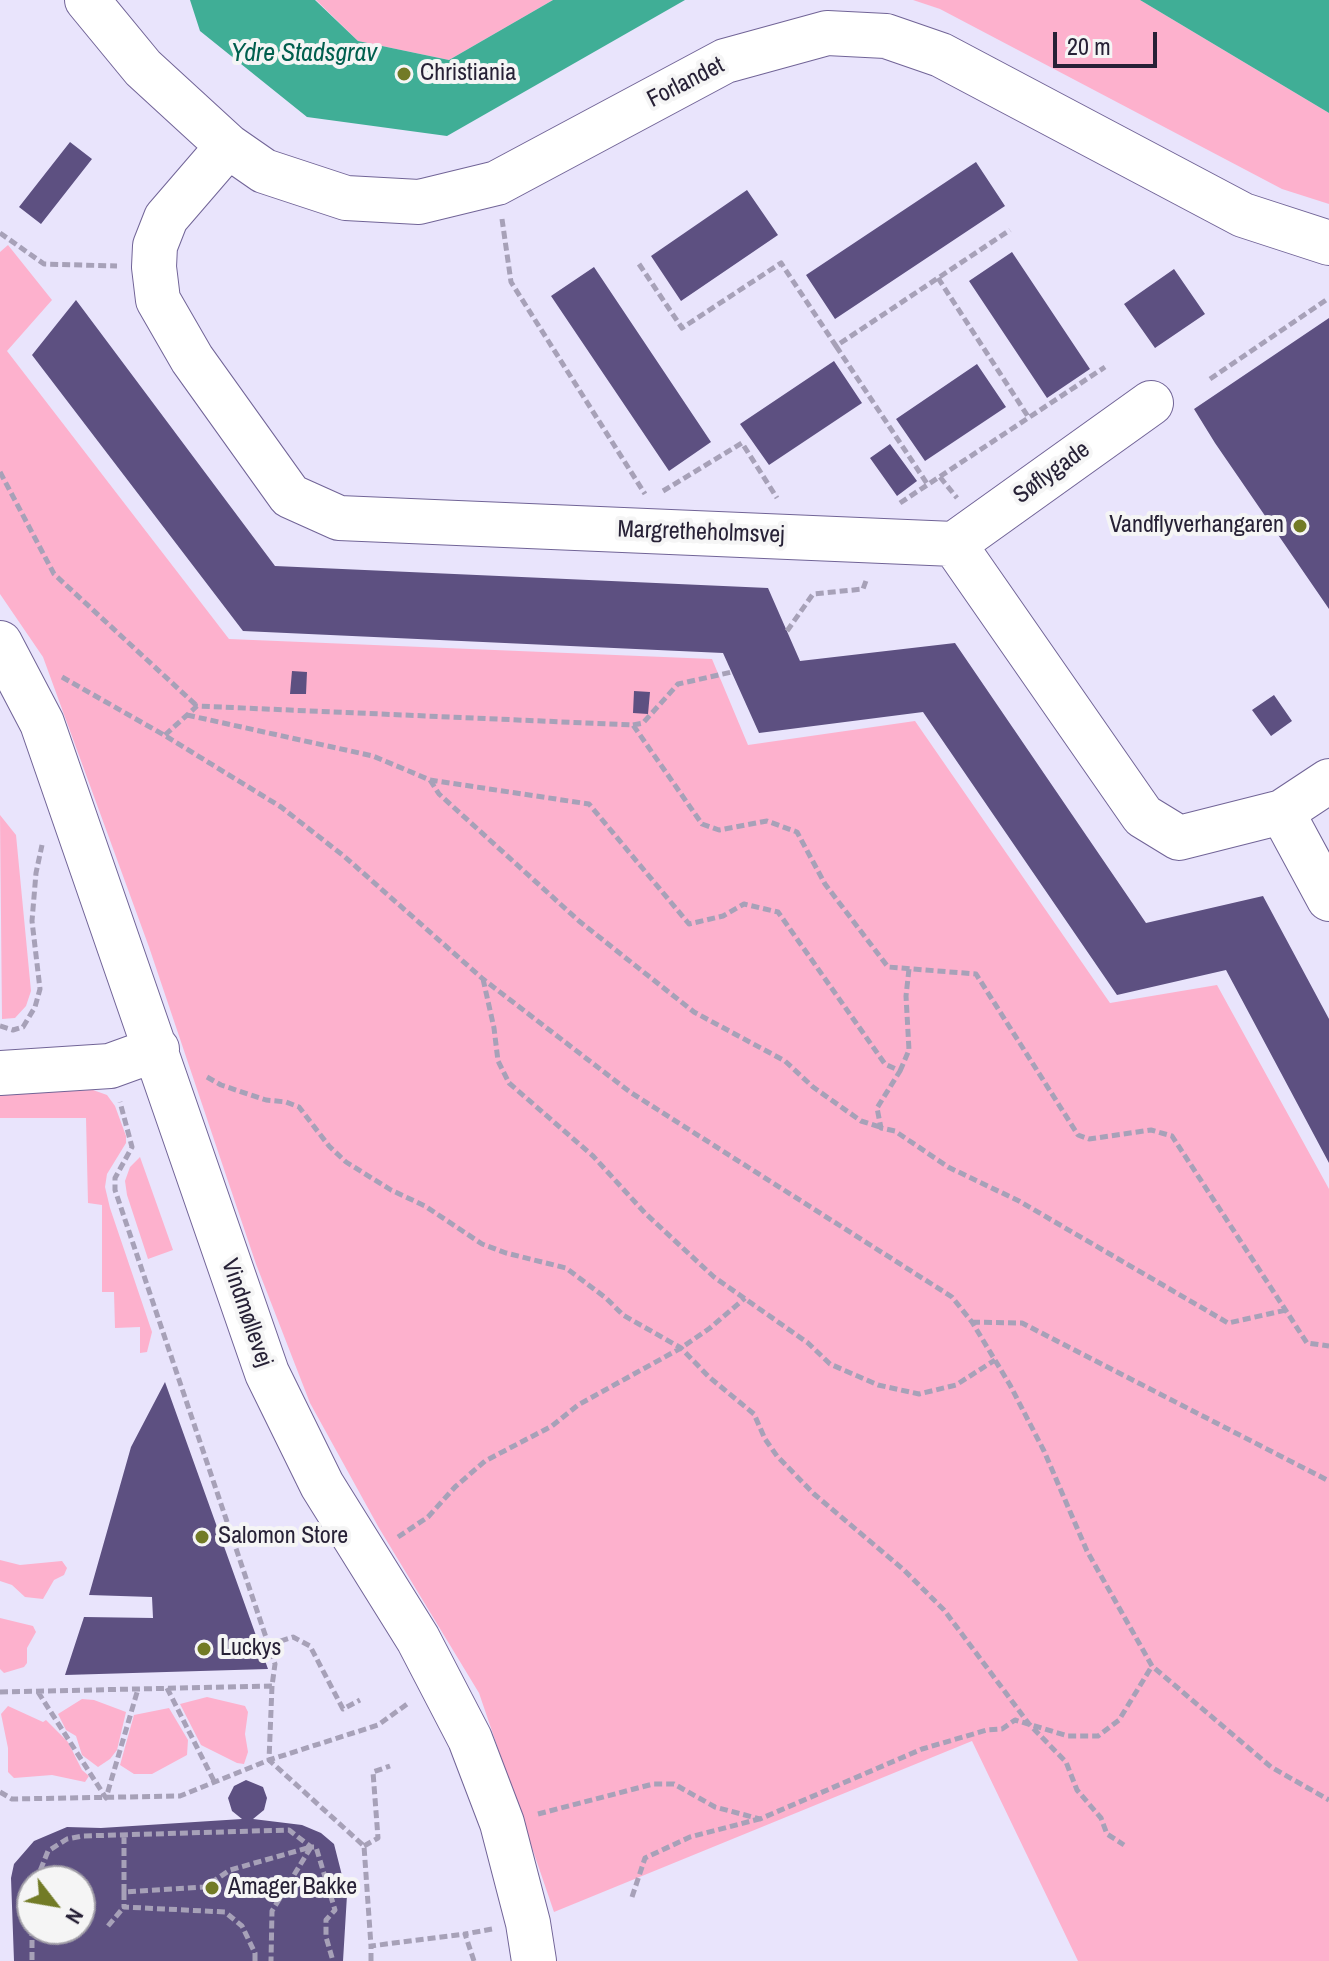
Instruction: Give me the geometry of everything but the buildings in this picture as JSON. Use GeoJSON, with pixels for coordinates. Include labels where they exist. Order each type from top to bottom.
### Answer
{"type":"FeatureCollection","features":[{"type":"Feature","properties":{"kind":"street","name":"Forlandet"},"geometry":{"type":"LineString","coordinates":[[87,0],[143,68],[228,146],[264,171],[346,198],[505,209],[725,61],[826,16],[941,55],[1243,215],[1329,243]]}},
{"type":"Feature","properties":{"kind":"street","name":"Margretheholmsvej"},"geometry":{"type":"LineString","coordinates":[[228,146],[166,218],[155,246],[158,300],[192,359],[290,496],[339,518],[659,516],[802,537],[954,544]]}},
{"type":"Feature","properties":{"kind":"street","name":"Søflygade"},"geometry":{"type":"LineString","coordinates":[[954,544],[1151,403]]}},
{"type":"Feature","properties":{"kind":"street"},"geometry":{"type":"LineString","coordinates":[[954,544],[1143,816],[1179,838],[1282,812],[1329,781]]}},
{"type":"Feature","properties":{"kind":"street","name":"Vindmøllevej"},"geometry":{"type":"LineString","coordinates":[[0,643],[42,723],[267,1373],[322,1485],[418,1639],[470,1739],[502,1823],[528,1923],[534,1961]]}},
{"type":"Feature","properties":{"kind":"street"},"geometry":{"type":"LineString","coordinates":[[1282,812],[1329,899]]}},
{"type":"Feature","properties":{"kind":"street"},"geometry":{"type":"LineString","coordinates":[[0,1073],[110,1066],[157,1049]]}},
{"type":"Feature","properties":{"kind":"path"},"geometry":{"type":"LineString","coordinates":[[490,227],[505,209]]}},
{"type":"Feature","properties":{"kind":"path"},"geometry":{"type":"LineString","coordinates":[[505,209],[511,282],[659,516],[742,443],[802,537]]}},
{"type":"Feature","properties":{"kind":"path"},"geometry":{"type":"LineString","coordinates":[[836,346],[1010,230]]}},
{"type":"Feature","properties":{"kind":"path"},"geometry":{"type":"LineString","coordinates":[[0,233],[44,264],[154,267]]}},
{"type":"Feature","properties":{"kind":"path"},"geometry":{"type":"LineString","coordinates":[[639,264],[682,328],[781,263],[928,485]]}},
{"type":"Feature","properties":{"kind":"path"},"geometry":{"type":"LineString","coordinates":[[938,278],[1029,418]]}},
{"type":"Feature","properties":{"kind":"path"},"geometry":{"type":"LineString","coordinates":[[1210,379],[1329,298]]}},
{"type":"Feature","properties":{"kind":"path"},"geometry":{"type":"LineString","coordinates":[[787,631],[813,594],[863,589],[865,540],[928,485],[1105,367]]}},
{"type":"Feature","properties":{"kind":"path"},"geometry":{"type":"LineString","coordinates":[[0,472],[54,574],[197,706],[633,725],[643,723],[678,684],[732,672]]}},
{"type":"Feature","properties":{"kind":"path"},"geometry":{"type":"LineString","coordinates":[[26,691],[56,674],[164,735],[291,815],[345,857],[483,979],[630,1092],[952,1297],[972,1322],[995,1360],[1044,1451],[1087,1551],[1152,1666],[1271,1767],[1329,1800]]}},
{"type":"Feature","properties":{"kind":"path"},"geometry":{"type":"LineString","coordinates":[[164,735],[197,706]]}},
{"type":"Feature","properties":{"kind":"path"},"geometry":{"type":"LineString","coordinates":[[186,715],[373,756],[430,780],[589,804],[689,924],[723,916],[744,904],[778,912],[885,1064],[900,1071]]}},
{"type":"Feature","properties":{"kind":"path"},"geometry":{"type":"LineString","coordinates":[[633,725],[702,824],[719,830],[767,821],[797,832],[825,884],[888,967],[976,974],[1078,1135],[1089,1139],[1151,1130],[1172,1136],[1307,1343],[1329,1346]]}},
{"type":"Feature","properties":{"kind":"path"},"geometry":{"type":"LineString","coordinates":[[430,780],[439,794],[579,921],[694,1012],[785,1061],[813,1087],[861,1121],[895,1131],[948,1167],[1019,1201],[1228,1323],[1286,1310]]}},
{"type":"Feature","properties":{"kind":"path"},"geometry":{"type":"LineString","coordinates":[[0,1026],[13,1030],[23,1027],[35,1007],[40,989],[32,921],[36,873],[44,837]]}},
{"type":"Feature","properties":{"kind":"path"},"geometry":{"type":"LineString","coordinates":[[881,1128],[877,1108],[909,1050],[906,996],[909,969]]}},
{"type":"Feature","properties":{"kind":"path"},"geometry":{"type":"LineString","coordinates":[[483,979],[498,1061],[509,1083],[593,1156],[645,1213],[714,1277],[808,1343],[830,1364],[878,1385],[919,1394],[956,1385],[995,1360]]}},
{"type":"Feature","properties":{"kind":"path"},"geometry":{"type":"LineString","coordinates":[[157,1049],[221,1085],[299,1107],[329,1146],[346,1162],[391,1190],[425,1206],[482,1244],[566,1268],[597,1290],[623,1315],[681,1348],[709,1377],[754,1414],[777,1456],[814,1494],[904,1570],[944,1610],[1029,1724],[1066,1762],[1077,1790],[1101,1818],[1107,1834],[1124,1845]]}},
{"type":"Feature","properties":{"kind":"path"},"geometry":{"type":"LineString","coordinates":[[110,1066],[132,1147],[115,1178],[115,1190],[275,1664],[269,1760]]}},
{"type":"Feature","properties":{"kind":"path"},"geometry":{"type":"LineString","coordinates":[[368,1559],[428,1517],[455,1487],[485,1461],[552,1426],[578,1405],[681,1348],[745,1298]]}},
{"type":"Feature","properties":{"kind":"path"},"geometry":{"type":"LineString","coordinates":[[972,1322],[1022,1323],[1329,1481]]}},
{"type":"Feature","properties":{"kind":"path"},"geometry":{"type":"LineString","coordinates":[[269,1645],[293,1637],[310,1646],[343,1709],[360,1700]]}},
{"type":"Feature","properties":{"kind":"path"},"geometry":{"type":"LineString","coordinates":[[632,1897],[645,1858],[690,1837],[760,1819],[922,1749],[987,1730],[1002,1729],[1015,1720],[1068,1736],[1098,1736],[1119,1720],[1152,1666]]}},
{"type":"Feature","properties":{"kind":"path"},"geometry":{"type":"LineString","coordinates":[[0,1792],[12,1799],[180,1796],[269,1760],[378,1725],[439,1680]]}},
{"type":"Feature","properties":{"kind":"path"},"geometry":{"type":"LineString","coordinates":[[0,1692],[272,1686]]}},
{"type":"Feature","properties":{"kind":"path"},"geometry":{"type":"LineString","coordinates":[[167,1688],[215,1783]]}},
{"type":"Feature","properties":{"kind":"path"},"geometry":{"type":"LineString","coordinates":[[106,1798],[138,1689]]}},
{"type":"Feature","properties":{"kind":"path"},"geometry":{"type":"LineString","coordinates":[[37,1691],[106,1798]]}},
{"type":"Feature","properties":{"kind":"path"},"geometry":{"type":"LineString","coordinates":[[269,1760],[364,1846],[371,1961]]}},
{"type":"Feature","properties":{"kind":"path"},"geometry":{"type":"LineString","coordinates":[[364,1846],[378,1838],[373,1772],[390,1766]]}},
{"type":"Feature","properties":{"kind":"path"},"geometry":{"type":"LineString","coordinates":[[502,1823],[653,1784],[674,1784],[715,1807],[760,1819]]}},
{"type":"Feature","properties":{"kind":"path"},"geometry":{"type":"LineString","coordinates":[[42,1865],[48,1851],[67,1839],[289,1830],[311,1847]]}},
{"type":"Feature","properties":{"kind":"path"},"geometry":{"type":"LineString","coordinates":[[108,1926],[124,1907],[124,1836]]}},
{"type":"Feature","properties":{"kind":"path"},"geometry":{"type":"LineString","coordinates":[[271,1961],[272,1911],[311,1847]]}},
{"type":"Feature","properties":{"kind":"path"},"geometry":{"type":"LineString","coordinates":[[124,1892],[205,1887],[230,1870],[316,1847],[335,1910],[326,1920],[326,1937],[333,1961]]}},
{"type":"Feature","properties":{"kind":"path"},"geometry":{"type":"LineString","coordinates":[[124,1907],[225,1912],[242,1926],[255,1953],[255,1961]]}},
{"type":"Feature","properties":{"kind":"path"},"geometry":{"type":"LineString","coordinates":[[371,1946],[466,1935],[474,1961]]}},
{"type":"Feature","properties":{"kind":"shaded area"},"geometry":{"type":"Polygon","coordinates":[[[316,0],[553,0],[449,60],[358,41],[316,0]]]}},
{"type":"Feature","properties":{"kind":"shaded area"},"geometry":{"type":"Polygon","coordinates":[[[913,0],[1140,0],[1329,113],[1329,204],[1282,189],[940,9],[913,0]]]}},
{"type":"Feature","properties":{"kind":"shaded area"},"geometry":{"type":"Polygon","coordinates":[[[8,245],[52,300],[7,351],[229,639],[712,659],[748,745],[915,721],[1110,1003],[1217,985],[1329,1189],[1329,1961],[1078,1961],[972,1741],[554,1912],[479,1693],[379,1528],[310,1403],[256,1264],[149,947],[43,657],[0,594],[0,252],[8,245]]]}},
{"type":"Feature","properties":{"kind":"shaded area"},"geometry":{"type":"Polygon","coordinates":[[[0,815],[16,835],[31,991],[26,1006],[15,1018],[2,1019],[0,815]]]}},
{"type":"Feature","properties":{"kind":"shaded area"},"geometry":{"type":"Polygon","coordinates":[[[93,1090],[107,1095],[115,1106],[126,1136],[126,1143],[107,1174],[105,1187],[152,1332],[147,1352],[140,1353],[140,1327],[115,1328],[114,1292],[102,1292],[102,1205],[88,1203],[86,1118],[0,1118],[0,1096],[5,1093],[93,1090]]]}},
{"type":"Feature","properties":{"kind":"shaded area"},"geometry":{"type":"Polygon","coordinates":[[[140,1157],[173,1250],[148,1259],[125,1181],[130,1167],[140,1157]]]}},
{"type":"Feature","properties":{"kind":"shaded area"},"geometry":{"type":"Polygon","coordinates":[[[0,1560],[20,1565],[62,1561],[67,1568],[64,1575],[54,1580],[43,1599],[25,1597],[12,1585],[0,1581],[0,1560]]]}},
{"type":"Feature","properties":{"kind":"shaded area"},"geometry":{"type":"Polygon","coordinates":[[[0,1618],[33,1626],[36,1632],[27,1648],[24,1667],[4,1673],[0,1669],[0,1618]]]}},
{"type":"Feature","properties":{"kind":"shaded area"},"geometry":{"type":"Polygon","coordinates":[[[207,1697],[245,1706],[248,1712],[245,1734],[248,1752],[244,1764],[201,1745],[180,1704],[207,1697]]]}},
{"type":"Feature","properties":{"kind":"shaded area"},"geometry":{"type":"Polygon","coordinates":[[[82,1699],[94,1700],[126,1712],[117,1750],[98,1767],[82,1755],[76,1736],[66,1730],[58,1714],[82,1699]]]}},
{"type":"Feature","properties":{"kind":"shaded area"},"geometry":{"type":"Polygon","coordinates":[[[8,1706],[43,1722],[46,1720],[68,1742],[82,1770],[89,1776],[85,1782],[52,1775],[14,1778],[8,1772],[8,1748],[1,1714],[8,1706]]]}},
{"type":"Feature","properties":{"kind":"shaded area"},"geometry":{"type":"Polygon","coordinates":[[[169,1708],[188,1740],[187,1755],[152,1774],[134,1774],[120,1765],[134,1715],[169,1708]]]}},
{"type":"Feature","properties":{"kind":"water","name":"Ydre Stadsgrav"},"geometry":{"type":"Polygon","coordinates":[[[190,0],[315,0],[358,41],[449,60],[553,0],[685,0],[447,136],[307,117],[200,31],[190,0]]]}},
{"type":"Feature","properties":{"kind":"water"},"geometry":{"type":"Polygon","coordinates":[[[1140,0],[1329,0],[1329,113],[1140,0]]]}},
{"type":"Feature","properties":{"kind":"place","name":"Christiania"},"geometry":{"type":"Point","coordinates":[404,74]}},
{"type":"Feature","properties":{"kind":"place","name":"Vandflyverhangaren"},"geometry":{"type":"Point","coordinates":[1300,526]}},
{"type":"Feature","properties":{"kind":"place","name":"Salomon Store"},"geometry":{"type":"Point","coordinates":[202,1537]}},
{"type":"Feature","properties":{"kind":"place","name":"Luckys"},"geometry":{"type":"Point","coordinates":[204,1649]}},
{"type":"Feature","properties":{"kind":"place","name":"Amager Bakke"},"geometry":{"type":"Point","coordinates":[212,1888]}}]}
